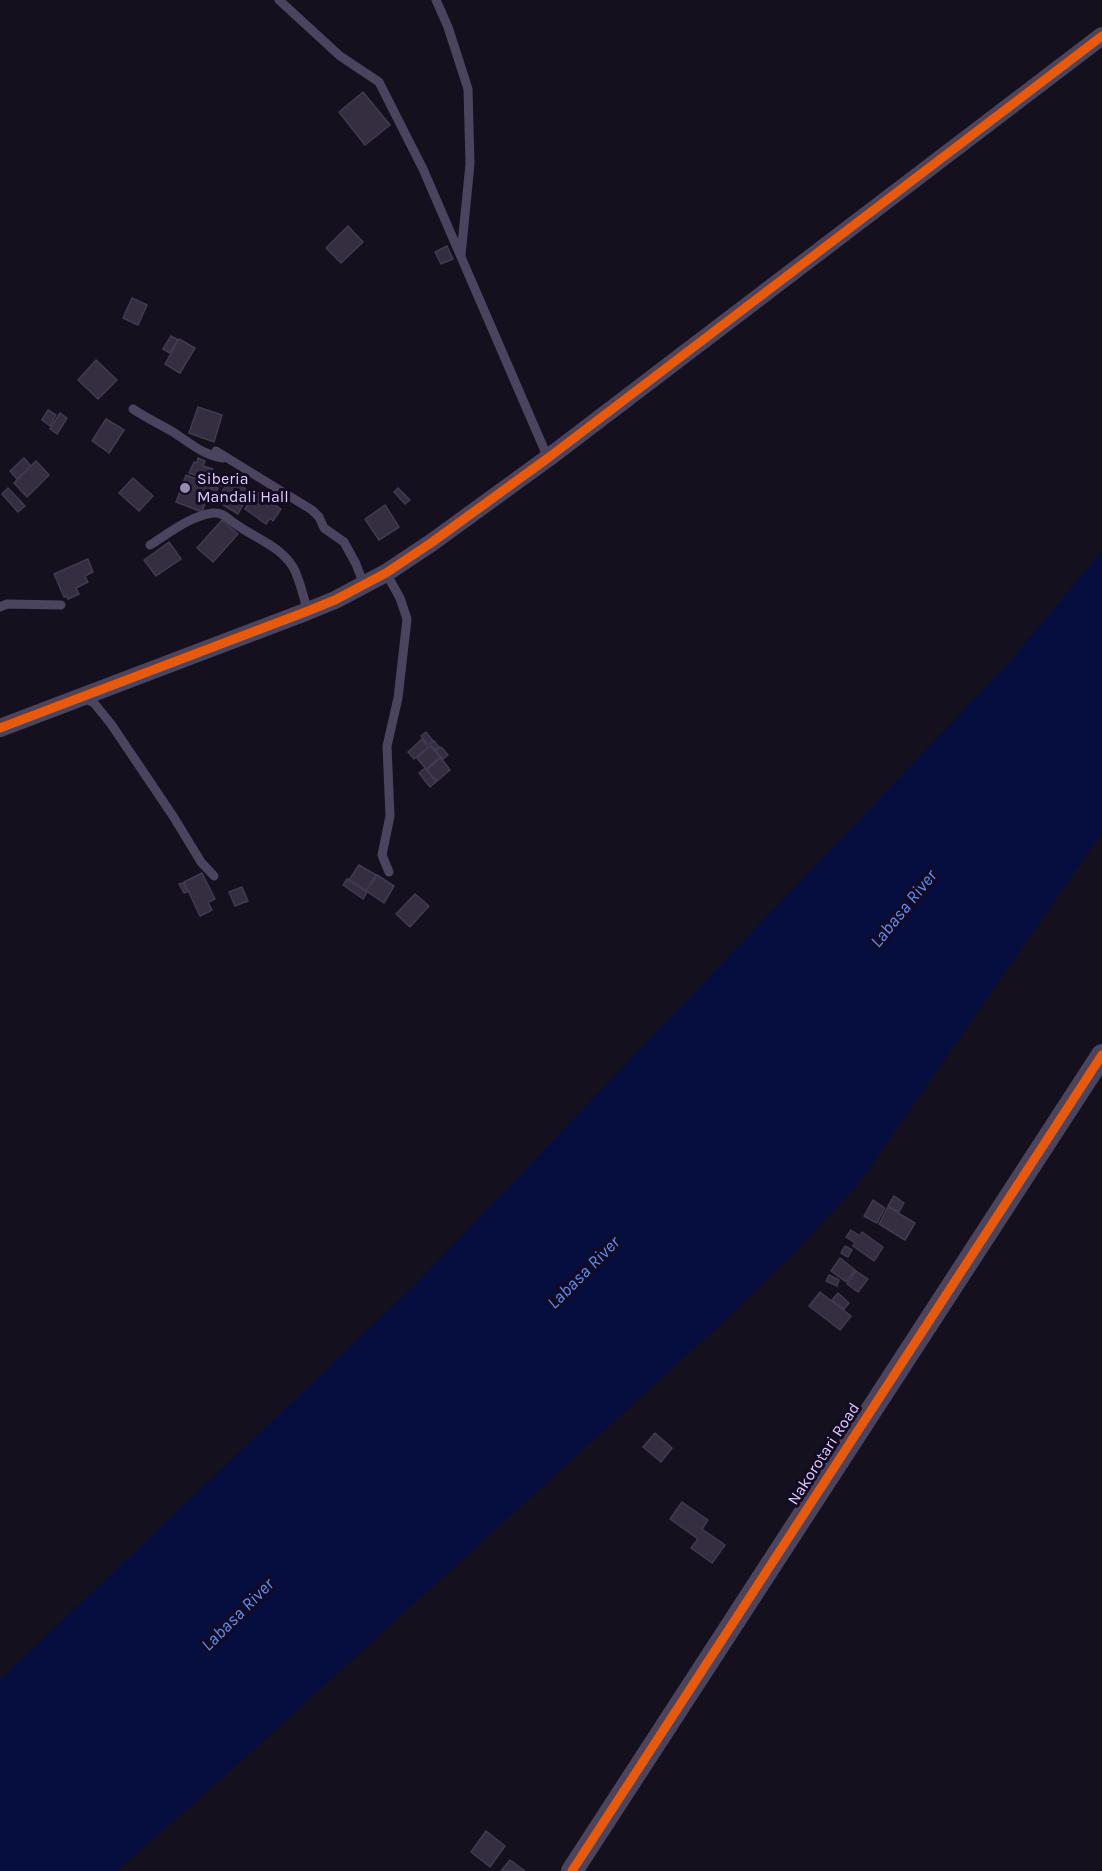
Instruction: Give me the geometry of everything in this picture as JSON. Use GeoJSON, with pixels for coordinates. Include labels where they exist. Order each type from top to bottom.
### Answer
{"type":"FeatureCollection","features":[{"type":"Feature","properties":{"kind":"street"},"geometry":{"type":"LineString","coordinates":[[0,728],[308,611],[386,573],[548,459],[1102,36]]}},
{"type":"Feature","properties":{"kind":"street","name":"Nakorotari Road"},"geometry":{"type":"LineString","coordinates":[[572,1871],[1102,1055]]}},
{"type":"Feature","properties":{"kind":"lane"},"geometry":{"type":"LineString","coordinates":[[279,0],[340,56],[379,82],[423,169],[548,459]]}},
{"type":"Feature","properties":{"kind":"lane"},"geometry":{"type":"LineString","coordinates":[[436,0],[448,27],[468,89],[470,164],[461,257]]}},
{"type":"Feature","properties":{"kind":"lane"},"geometry":{"type":"LineString","coordinates":[[133,409],[210,456],[225,458]]}},
{"type":"Feature","properties":{"kind":"lane"},"geometry":{"type":"LineString","coordinates":[[216,451],[312,510],[319,517],[324,528],[344,542],[364,585]]}},
{"type":"Feature","properties":{"kind":"lane"},"geometry":{"type":"LineString","coordinates":[[150,545],[198,518],[213,513],[224,514],[237,525],[274,547],[292,566],[308,611]]}},
{"type":"Feature","properties":{"kind":"lane"},"geometry":{"type":"LineString","coordinates":[[386,573],[400,598],[407,619],[399,698],[387,746],[390,816],[382,855],[389,872]]}},
{"type":"Feature","properties":{"kind":"lane"},"geometry":{"type":"LineString","coordinates":[[0,607],[7,604],[61,605]]}},
{"type":"Feature","properties":{"kind":"lane"},"geometry":{"type":"LineString","coordinates":[[82,697],[94,703],[111,724],[201,862],[214,876]]}},
{"type":"Feature","properties":{"kind":"water","name":"Labasa River"},"geometry":{"type":"Polygon","coordinates":[[[1102,551],[1102,833],[858,1185],[729,1317],[222,1779],[117,1871],[0,1871],[0,1680],[415,1285],[1006,666],[1102,551]]]}},
{"type":"Feature","properties":{"kind":"building"},"geometry":{"type":"Polygon","coordinates":[[[363,92],[390,125],[365,145],[339,112],[363,92]]]}},
{"type":"Feature","properties":{"kind":"building"},"geometry":{"type":"Polygon","coordinates":[[[348,226],[363,242],[341,263],[326,248],[348,226]]]}},
{"type":"Feature","properties":{"kind":"building"},"geometry":{"type":"Polygon","coordinates":[[[447,246],[453,259],[441,264],[435,252],[447,246]]]}},
{"type":"Feature","properties":{"kind":"building"},"geometry":{"type":"Polygon","coordinates":[[[132,298],[147,305],[138,325],[123,318],[132,298]]]}},
{"type":"Feature","properties":{"kind":"building"},"geometry":{"type":"Polygon","coordinates":[[[171,336],[178,340],[170,353],[163,349],[171,336]]]}},
{"type":"Feature","properties":{"kind":"building"},"geometry":{"type":"Polygon","coordinates":[[[179,339],[195,348],[180,373],[165,364],[179,339]]]}},
{"type":"Feature","properties":{"kind":"building"},"geometry":{"type":"Polygon","coordinates":[[[96,360],[117,380],[98,399],[78,380],[96,360]]]}},
{"type":"Feature","properties":{"kind":"building"},"geometry":{"type":"Polygon","coordinates":[[[198,407],[222,415],[214,442],[189,433],[198,407]]]}},
{"type":"Feature","properties":{"kind":"building"},"geometry":{"type":"Polygon","coordinates":[[[48,410],[56,415],[50,426],[42,420],[48,410]]]}},
{"type":"Feature","properties":{"kind":"building"},"geometry":{"type":"Polygon","coordinates":[[[60,413],[67,418],[57,434],[50,429],[60,413]]]}},
{"type":"Feature","properties":{"kind":"building"},"geometry":{"type":"Polygon","coordinates":[[[106,419],[124,430],[109,453],[92,441],[106,419]]]}},
{"type":"Feature","properties":{"kind":"building"},"geometry":{"type":"Polygon","coordinates":[[[24,458],[31,466],[17,479],[10,471],[24,458]]]}},
{"type":"Feature","properties":{"kind":"building"},"geometry":{"type":"Polygon","coordinates":[[[198,458],[205,461],[203,466],[213,469],[209,480],[189,473],[198,458]]]}},
{"type":"Feature","properties":{"kind":"building"},"geometry":{"type":"Polygon","coordinates":[[[36,461],[49,475],[27,497],[14,483],[36,461]]]}},
{"type":"Feature","properties":{"kind":"building"},"geometry":{"type":"Polygon","coordinates":[[[186,475],[212,485],[202,512],[176,502],[186,475]]]}},
{"type":"Feature","properties":{"kind":"building"},"geometry":{"type":"Polygon","coordinates":[[[220,475],[226,479],[221,486],[216,483],[220,475]]]}},
{"type":"Feature","properties":{"kind":"building"},"geometry":{"type":"Polygon","coordinates":[[[133,478],[153,496],[139,511],[119,493],[133,478]]]}},
{"type":"Feature","properties":{"kind":"building"},"geometry":{"type":"Polygon","coordinates":[[[229,479],[237,484],[240,480],[246,484],[244,488],[250,492],[238,514],[217,501],[229,479]]]}},
{"type":"Feature","properties":{"kind":"building"},"geometry":{"type":"Polygon","coordinates":[[[213,486],[218,488],[214,497],[209,496],[213,486]]]}},
{"type":"Feature","properties":{"kind":"building"},"geometry":{"type":"Polygon","coordinates":[[[8,488],[25,506],[18,512],[2,494],[8,488]]]}},
{"type":"Feature","properties":{"kind":"building"},"geometry":{"type":"Polygon","coordinates":[[[398,488],[410,500],[405,504],[394,492],[398,488]]]}},
{"type":"Feature","properties":{"kind":"building"},"geometry":{"type":"Polygon","coordinates":[[[257,492],[281,509],[273,521],[270,518],[266,524],[245,509],[257,492]]]}},
{"type":"Feature","properties":{"kind":"building"},"geometry":{"type":"Polygon","coordinates":[[[385,505],[399,527],[379,540],[365,519],[385,505]]]}},
{"type":"Feature","properties":{"kind":"building"},"geometry":{"type":"Polygon","coordinates":[[[222,520],[238,534],[213,562],[197,548],[222,520]]]}},
{"type":"Feature","properties":{"kind":"building"},"geometry":{"type":"Polygon","coordinates":[[[169,542],[181,559],[156,576],[144,560],[169,542]]]}},
{"type":"Feature","properties":{"kind":"building"},"geometry":{"type":"Polygon","coordinates":[[[88,559],[93,572],[85,576],[88,582],[76,588],[79,594],[68,599],[64,597],[54,574],[88,559]]]}},
{"type":"Feature","properties":{"kind":"building"},"geometry":{"type":"Polygon","coordinates":[[[426,732],[433,741],[428,745],[421,736],[426,732]]]}},
{"type":"Feature","properties":{"kind":"building"},"geometry":{"type":"Polygon","coordinates":[[[422,739],[428,747],[414,759],[408,752],[422,739]]]}},
{"type":"Feature","properties":{"kind":"building"},"geometry":{"type":"Polygon","coordinates":[[[434,741],[439,747],[435,750],[430,744],[434,741]]]}},
{"type":"Feature","properties":{"kind":"building"},"geometry":{"type":"Polygon","coordinates":[[[430,746],[440,757],[426,769],[417,758],[430,746]]]}},
{"type":"Feature","properties":{"kind":"building"},"geometry":{"type":"Polygon","coordinates":[[[441,747],[448,755],[443,759],[436,751],[441,747]]]}},
{"type":"Feature","properties":{"kind":"building"},"geometry":{"type":"Polygon","coordinates":[[[441,758],[450,770],[437,781],[427,770],[441,758]]]}},
{"type":"Feature","properties":{"kind":"building"},"geometry":{"type":"Polygon","coordinates":[[[425,768],[436,782],[430,787],[419,773],[425,768]]]}},
{"type":"Feature","properties":{"kind":"building"},"geometry":{"type":"Polygon","coordinates":[[[359,865],[376,875],[366,891],[349,880],[359,865]]]}},
{"type":"Feature","properties":{"kind":"building"},"geometry":{"type":"Polygon","coordinates":[[[202,873],[215,899],[208,902],[212,910],[200,916],[184,882],[202,873]]]}},
{"type":"Feature","properties":{"kind":"building"},"geometry":{"type":"Polygon","coordinates":[[[377,875],[394,886],[384,903],[366,891],[377,875]]]}},
{"type":"Feature","properties":{"kind":"building"},"geometry":{"type":"Polygon","coordinates":[[[347,879],[367,892],[363,899],[343,885],[347,879]]]}},
{"type":"Feature","properties":{"kind":"building"},"geometry":{"type":"Polygon","coordinates":[[[183,883],[187,892],[184,893],[179,884],[183,883]]]}},
{"type":"Feature","properties":{"kind":"building"},"geometry":{"type":"Polygon","coordinates":[[[242,887],[248,901],[235,906],[229,892],[242,887]]]}},
{"type":"Feature","properties":{"kind":"building"},"geometry":{"type":"Polygon","coordinates":[[[415,894],[429,906],[410,927],[396,914],[415,894]]]}},
{"type":"Feature","properties":{"kind":"building"},"geometry":{"type":"Polygon","coordinates":[[[894,1196],[904,1203],[899,1212],[888,1206],[894,1196]]]}},
{"type":"Feature","properties":{"kind":"building"},"geometry":{"type":"Polygon","coordinates":[[[873,1200],[885,1208],[877,1223],[864,1216],[873,1200]]]}},
{"type":"Feature","properties":{"kind":"building"},"geometry":{"type":"Polygon","coordinates":[[[888,1207],[915,1223],[905,1240],[879,1224],[888,1207]]]}},
{"type":"Feature","properties":{"kind":"building"},"geometry":{"type":"Polygon","coordinates":[[[851,1230],[860,1236],[862,1232],[883,1247],[874,1261],[853,1246],[855,1243],[846,1237],[851,1230]]]}},
{"type":"Feature","properties":{"kind":"building"},"geometry":{"type":"Polygon","coordinates":[[[845,1246],[852,1250],[848,1257],[841,1253],[845,1246]]]}},
{"type":"Feature","properties":{"kind":"building"},"geometry":{"type":"Polygon","coordinates":[[[840,1258],[855,1270],[846,1282],[831,1271],[840,1258]]]}},
{"type":"Feature","properties":{"kind":"building"},"geometry":{"type":"Polygon","coordinates":[[[856,1271],[868,1279],[858,1292],[847,1284],[856,1271]]]}},
{"type":"Feature","properties":{"kind":"building"},"geometry":{"type":"Polygon","coordinates":[[[829,1275],[839,1280],[837,1286],[826,1281],[829,1275]]]}},
{"type":"Feature","properties":{"kind":"building"},"geometry":{"type":"Polygon","coordinates":[[[820,1292],[851,1316],[840,1330],[809,1306],[820,1292]]]}},
{"type":"Feature","properties":{"kind":"building"},"geometry":{"type":"Polygon","coordinates":[[[838,1293],[849,1303],[844,1309],[832,1300],[838,1293]]]}},
{"type":"Feature","properties":{"kind":"building"},"geometry":{"type":"Polygon","coordinates":[[[655,1433],[672,1448],[661,1462],[643,1447],[655,1433]]]}},
{"type":"Feature","properties":{"kind":"building"},"geometry":{"type":"Polygon","coordinates":[[[682,1502],[708,1520],[702,1529],[725,1545],[712,1563],[691,1548],[698,1539],[670,1519],[682,1502]]]}},
{"type":"Feature","properties":{"kind":"building"},"geometry":{"type":"Polygon","coordinates":[[[486,1831],[505,1846],[490,1867],[471,1852],[486,1831]]]}},
{"type":"Feature","properties":{"kind":"building"},"geometry":{"type":"Polygon","coordinates":[[[510,1860],[525,1871],[501,1871],[510,1860]]]}},
{"type":"Feature","properties":{"kind":"cycle path"},"geometry":{"type":"LineString","coordinates":[[0,728],[308,611],[335,600],[386,573],[548,458],[1102,36]]}},
{"type":"Feature","properties":{"kind":"cycle path"},"geometry":{"type":"LineString","coordinates":[[572,1871],[1102,1055]]}},
{"type":"Feature","properties":{"kind":"place","name":"Siberia Mandali Hall"},"geometry":{"type":"Point","coordinates":[185,488]}}]}
